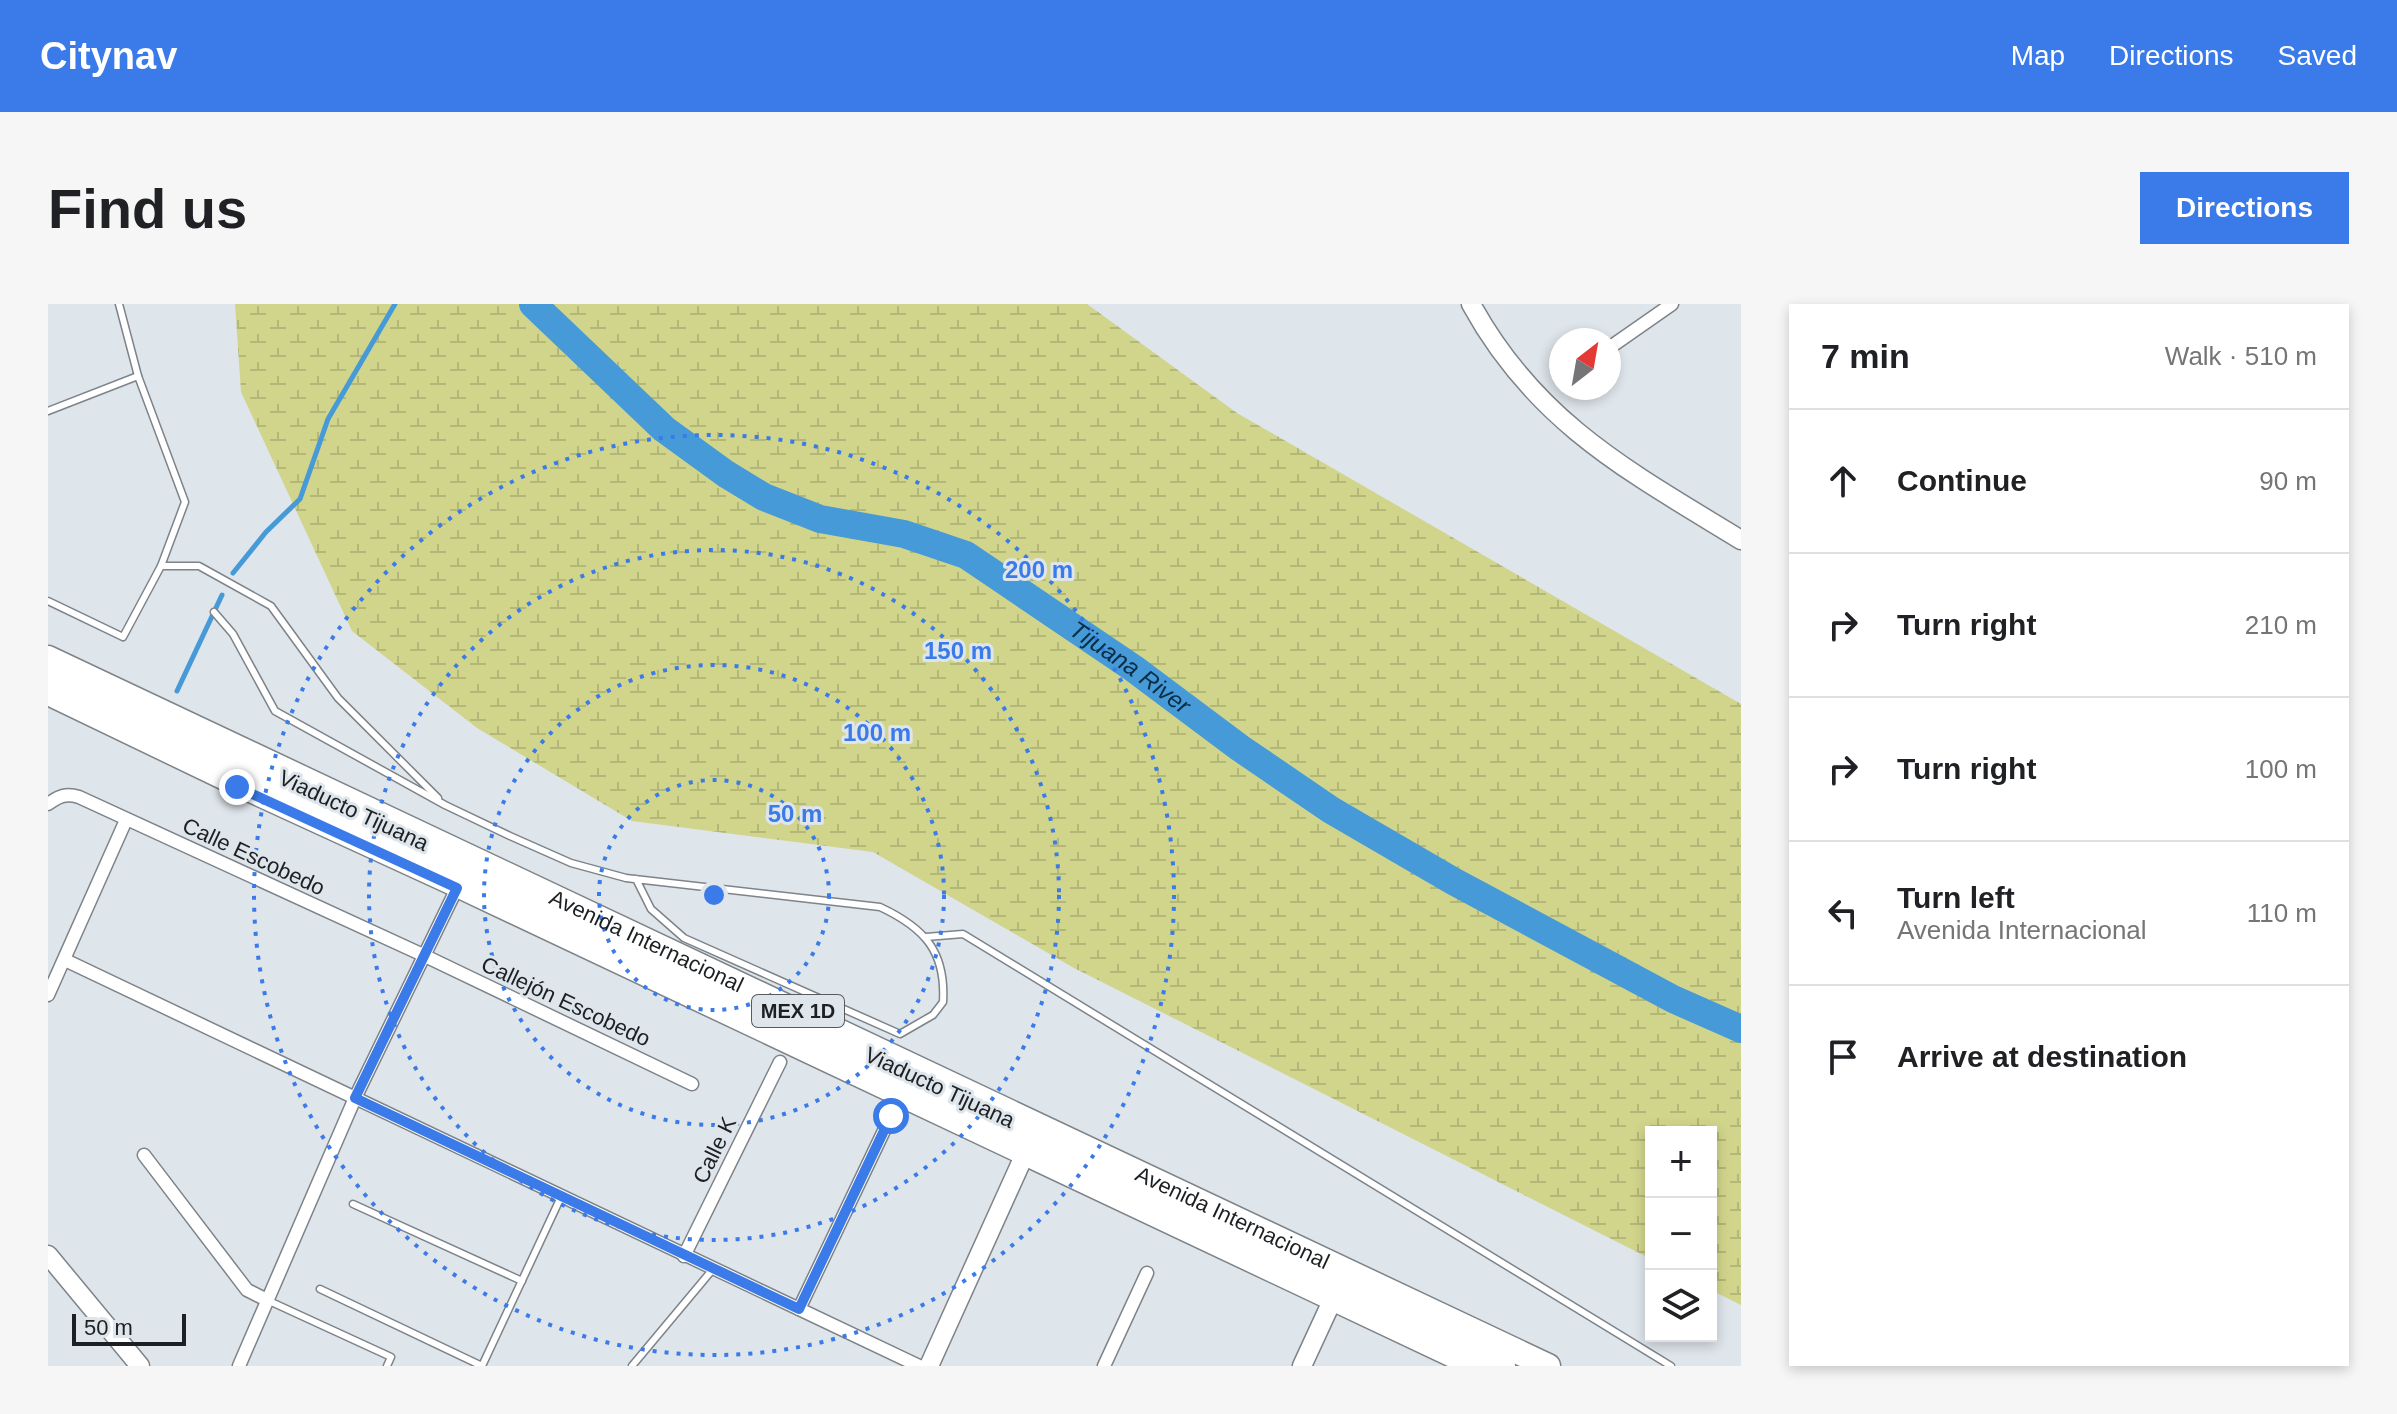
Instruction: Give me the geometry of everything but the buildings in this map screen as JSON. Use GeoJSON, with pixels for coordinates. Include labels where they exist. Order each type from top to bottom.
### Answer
{"type":"FeatureCollection","features":[{"type":"Feature","properties":{"kind":"highway","name":"Avenida Internacional"},"geometry":{"type":"LineString","coordinates":[[48,658],[1548,1366]]}},
{"type":"Feature","properties":{"kind":"highway","name":"Viaducto Tijuana"},"geometry":{"type":"LineString","coordinates":[[48,665],[1528,1366]]}},
{"type":"Feature","properties":{"kind":"highway","name":"Viaducto Tijuana"},"geometry":{"type":"LineString","coordinates":[[48,672],[1513,1366]]}},
{"type":"Feature","properties":{"kind":"highway","name":"Avenida Internacional"},"geometry":{"type":"LineString","coordinates":[[48,680],[1503,1366]]}},
{"type":"Feature","properties":{"kind":"main road"},"geometry":{"type":"LineString","coordinates":[[1471,304],[1491,340],[1536,394],[1572,430],[1621,467],[1741,540]]}},
{"type":"Feature","properties":{"kind":"main road","name":"Avenida Internacional"},"geometry":{"type":"LineString","coordinates":[[48,696],[1469,1366]]}},
{"type":"Feature","properties":{"kind":"main road"},"geometry":{"type":"LineString","coordinates":[[929,1366],[1024,1156]]}},
{"type":"Feature","properties":{"kind":"main road"},"geometry":{"type":"LineString","coordinates":[[48,1255],[133,1363]]}},
{"type":"Feature","properties":{"kind":"main road"},"geometry":{"type":"LineString","coordinates":[[1302,1366],[1332,1301]]}},
{"type":"Feature","properties":{"kind":"street"},"geometry":{"type":"LineString","coordinates":[[1621,340],[1672,304]]}},
{"type":"Feature","properties":{"kind":"street","name":"Calle Escobedo"},"geometry":{"type":"LineString","coordinates":[[48,804],[56,797],[69,794],[423,955]]}},
{"type":"Feature","properties":{"kind":"street"},"geometry":{"type":"LineString","coordinates":[[48,995],[126,820]]}},
{"type":"Feature","properties":{"kind":"street"},"geometry":{"type":"LineString","coordinates":[[239,1366],[355,1098],[457,888]]}},
{"type":"Feature","properties":{"kind":"street","name":"Callejón Escobedo"},"geometry":{"type":"LineString","coordinates":[[423,955],[692,1084]]}},
{"type":"Feature","properties":{"kind":"street"},"geometry":{"type":"LineString","coordinates":[[65,960],[919,1366]]}},
{"type":"Feature","properties":{"kind":"street","name":"Calle K"},"geometry":{"type":"LineString","coordinates":[[684,1256],[780,1062]]}},
{"type":"Feature","properties":{"kind":"street"},"geometry":{"type":"LineString","coordinates":[[799,1309],[891,1116]]}},
{"type":"Feature","properties":{"kind":"street"},"geometry":{"type":"LineString","coordinates":[[144,1155],[247,1290],[267,1300]]}},
{"type":"Feature","properties":{"kind":"street"},"geometry":{"type":"LineString","coordinates":[[1104,1366],[1147,1273]]}},
{"type":"Feature","properties":{"kind":"lane"},"geometry":{"type":"LineString","coordinates":[[48,601],[123,637],[161,566],[185,502],[138,376],[119,304]]}},
{"type":"Feature","properties":{"kind":"lane"},"geometry":{"type":"LineString","coordinates":[[48,411],[138,376]]}},
{"type":"Feature","properties":{"kind":"lane"},"geometry":{"type":"LineString","coordinates":[[161,566],[199,566],[271,606],[338,698],[445,805]]}},
{"type":"Feature","properties":{"kind":"lane"},"geometry":{"type":"LineString","coordinates":[[214,612],[233,634],[275,711],[445,805],[571,863],[636,879],[880,907],[899,916],[926,937],[940,959],[943,1002],[933,1015],[900,1034],[684,938],[651,909],[636,879]]}},
{"type":"Feature","properties":{"kind":"lane"},"geometry":{"type":"LineString","coordinates":[[926,937],[963,934],[1671,1366]]}},
{"type":"Feature","properties":{"kind":"lane"},"geometry":{"type":"LineString","coordinates":[[320,1289],[482,1366],[561,1197]]}},
{"type":"Feature","properties":{"kind":"lane"},"geometry":{"type":"LineString","coordinates":[[353,1204],[522,1281]]}},
{"type":"Feature","properties":{"kind":"lane"},"geometry":{"type":"LineString","coordinates":[[632,1366],[713,1269]]}},
{"type":"Feature","properties":{"kind":"lane"},"geometry":{"type":"LineString","coordinates":[[267,1300],[391,1357],[387,1366]]}},
{"type":"Feature","properties":{"kind":"green space"},"geometry":{"type":"Polygon","coordinates":[[[235,304],[1087,304],[1237,413],[1741,704],[1741,1305],[1717,1293],[1717,1126],[1645,1126],[1645,1256],[1074,968],[873,852],[632,821],[477,728],[352,631],[241,392],[235,304]]]}},
{"type":"Feature","properties":{"kind":"waterway"},"geometry":{"type":"LineString","coordinates":[[233,573],[266,532],[300,499],[328,419],[395,304]]}},
{"type":"Feature","properties":{"kind":"waterway","name":"Tijuana River"},"geometry":{"type":"LineString","coordinates":[[533,304],[664,429],[764,497],[820,519],[904,534],[966,555],[1133,668],[1240,748],[1331,810],[1453,881],[1673,999],[1741,1029]]}},
{"type":"Feature","properties":{"kind":"waterway"},"geometry":{"type":"LineString","coordinates":[[177,691],[222,595]]}},
{"type":"Feature","properties":{"kind":"route"},"geometry":{"type":"LineString","coordinates":[[237,787],[457,888],[355,1098],[799,1309],[891,1116]]}}]}
